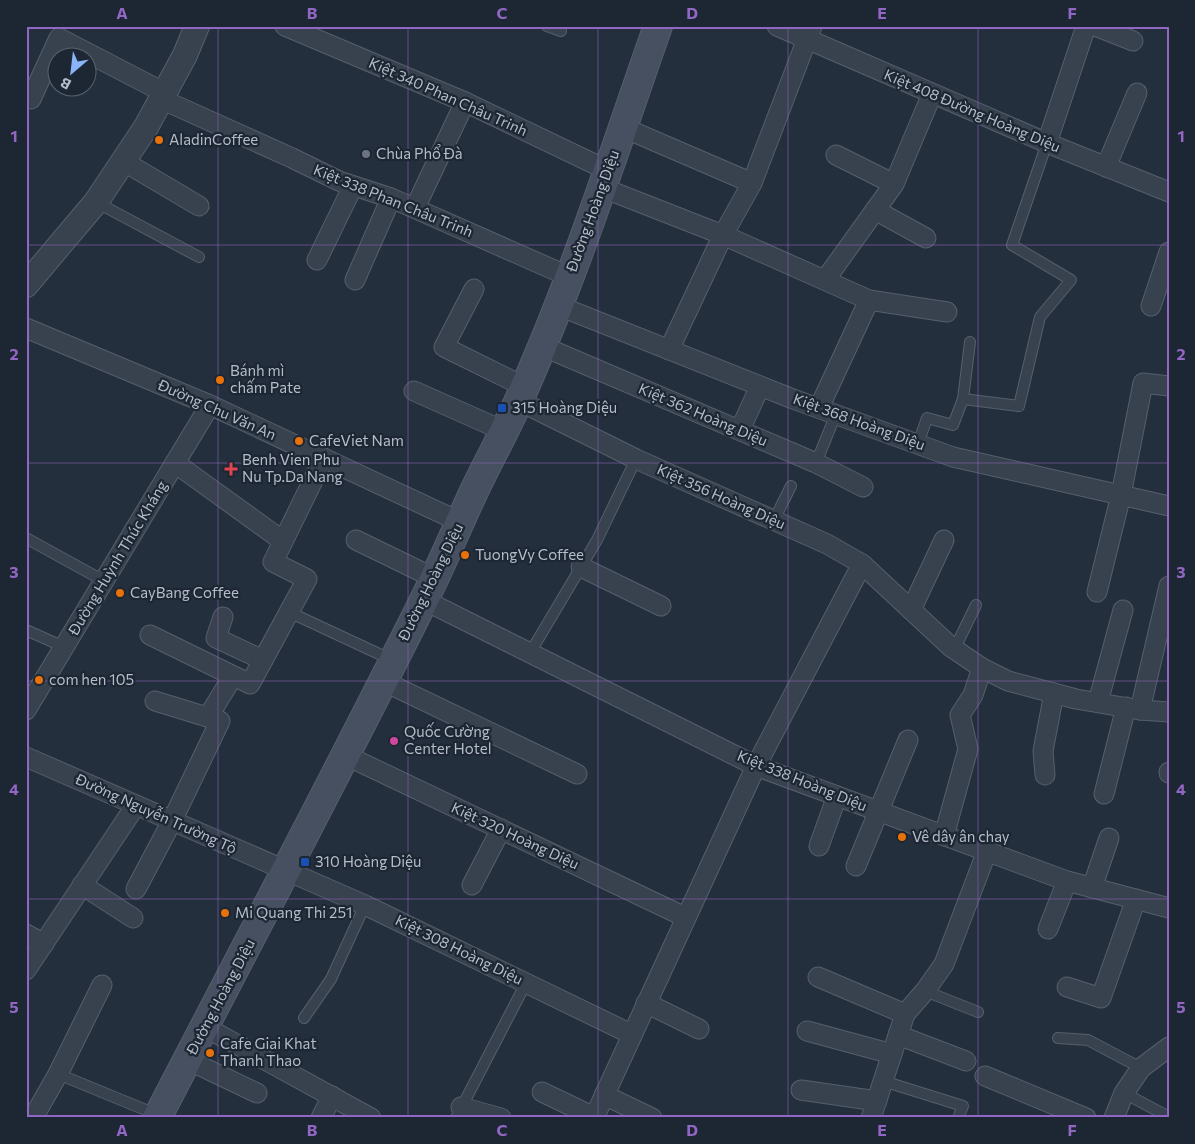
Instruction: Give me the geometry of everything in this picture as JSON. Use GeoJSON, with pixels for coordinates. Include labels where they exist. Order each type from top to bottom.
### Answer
{"type":"FeatureCollection","features":[{"type":"Feature","properties":{"kind":"main road","name":"Đường Hoàng Diệu"},"geometry":{"type":"LineString","coordinates":[[160,1117],[388,671],[522,394],[559,306],[606,180],[622,127],[658,26]]}},
{"type":"Feature","properties":{"kind":"street"},"geometry":{"type":"LineString","coordinates":[[26,285],[96,202],[146,127],[185,55],[197,26]]}},
{"type":"Feature","properties":{"kind":"street","name":"Kiệt 340 Phan Châu Trinh"},"geometry":{"type":"LineString","coordinates":[[285,26],[465,102],[606,180],[869,300],[947,312]]}},
{"type":"Feature","properties":{"kind":"street","name":"Kiệt 408 Đường Hoàng Diệu"},"geometry":{"type":"LineString","coordinates":[[777,26],[809,33],[932,94],[1046,143],[1169,192]]}},
{"type":"Feature","properties":{"kind":"street"},"geometry":{"type":"LineString","coordinates":[[1046,143],[1086,26]]}},
{"type":"Feature","properties":{"kind":"street"},"geometry":{"type":"LineString","coordinates":[[1095,26],[1133,40]]}},
{"type":"Feature","properties":{"kind":"street"},"geometry":{"type":"LineString","coordinates":[[669,350],[723,235],[752,183],[809,33]]}},
{"type":"Feature","properties":{"kind":"street","name":"Kiệt 338 Phan Châu Trinh"},"geometry":{"type":"LineString","coordinates":[[31,98],[59,38],[163,96],[338,182],[391,198],[570,277]]}},
{"type":"Feature","properties":{"kind":"street"},"geometry":{"type":"LineString","coordinates":[[1106,167],[1137,93]]}},
{"type":"Feature","properties":{"kind":"street"},"geometry":{"type":"LineString","coordinates":[[825,280],[894,184],[932,94]]}},
{"type":"Feature","properties":{"kind":"street"},"geometry":{"type":"LineString","coordinates":[[415,208],[465,102]]}},
{"type":"Feature","properties":{"kind":"street"},"geometry":{"type":"LineString","coordinates":[[622,127],[752,183]]}},
{"type":"Feature","properties":{"kind":"street"},"geometry":{"type":"LineString","coordinates":[[836,155],[894,184]]}},
{"type":"Feature","properties":{"kind":"street"},"geometry":{"type":"LineString","coordinates":[[123,161],[199,206]]}},
{"type":"Feature","properties":{"kind":"street"},"geometry":{"type":"LineString","coordinates":[[318,260],[354,186]]}},
{"type":"Feature","properties":{"kind":"street"},"geometry":{"type":"LineString","coordinates":[[355,280],[391,198]]}},
{"type":"Feature","properties":{"kind":"street"},"geometry":{"type":"LineString","coordinates":[[876,210],[926,238]]}},
{"type":"Feature","properties":{"kind":"street"},"geometry":{"type":"LineString","coordinates":[[1151,306],[1169,252]]}},
{"type":"Feature","properties":{"kind":"street","name":"Kiệt 356 Hoàng Diệu"},"geometry":{"type":"LineString","coordinates":[[474,289],[444,347],[636,459],[827,544],[862,564],[954,650],[982,668],[1008,681],[1054,693],[1133,708],[1169,712]]}},
{"type":"Feature","properties":{"kind":"street"},"geometry":{"type":"LineString","coordinates":[[828,411],[869,300]]}},
{"type":"Feature","properties":{"kind":"street","name":"Kiệt 368 Hoàng Diệu"},"geometry":{"type":"LineString","coordinates":[[559,306],[760,386],[953,457],[1169,506]]}},
{"type":"Feature","properties":{"kind":"street","name":"Đường Chu Văn An"},"geometry":{"type":"LineString","coordinates":[[26,328],[210,405],[460,522]]}},
{"type":"Feature","properties":{"kind":"street","name":"Kiệt 362 Hoàng Diệu"},"geometry":{"type":"LineString","coordinates":[[542,346],[816,463],[863,487]]}},
{"type":"Feature","properties":{"kind":"street"},"geometry":{"type":"LineString","coordinates":[[1097,592],[1121,495],[1143,383],[1169,386]]}},
{"type":"Feature","properties":{"kind":"street"},"geometry":{"type":"LineString","coordinates":[[740,430],[760,386]]}},
{"type":"Feature","properties":{"kind":"street"},"geometry":{"type":"LineString","coordinates":[[414,391],[504,431]]}},
{"type":"Feature","properties":{"kind":"street","name":"Đường Huỳnh Thúc Kháng"},"geometry":{"type":"LineString","coordinates":[[26,710],[210,405]]}},
{"type":"Feature","properties":{"kind":"street"},"geometry":{"type":"LineString","coordinates":[[150,634],[250,684],[307,579],[273,562],[324,458]]}},
{"type":"Feature","properties":{"kind":"street"},"geometry":{"type":"LineString","coordinates":[[176,462],[283,541]]}},
{"type":"Feature","properties":{"kind":"street","name":"Kiệt 338 Hoàng Diệu"},"geometry":{"type":"LineString","coordinates":[[356,540],[530,653],[756,766],[1067,881],[1169,908]]}},
{"type":"Feature","properties":{"kind":"street"},"geometry":{"type":"LineString","coordinates":[[911,610],[944,540]]}},
{"type":"Feature","properties":{"kind":"street"},"geometry":{"type":"LineString","coordinates":[[542,1092],[594,1117],[756,766],[862,564]]}},
{"type":"Feature","properties":{"kind":"street"},"geometry":{"type":"LineString","coordinates":[[581,567],[662,606]]}},
{"type":"Feature","properties":{"kind":"street"},"geometry":{"type":"LineString","coordinates":[[1104,794],[1133,708],[1169,586]]}},
{"type":"Feature","properties":{"kind":"street"},"geometry":{"type":"LineString","coordinates":[[1098,702],[1123,610]]}},
{"type":"Feature","properties":{"kind":"street"},"geometry":{"type":"LineString","coordinates":[[223,617],[216,638],[263,660]]}},
{"type":"Feature","properties":{"kind":"street"},"geometry":{"type":"LineString","coordinates":[[944,836],[968,749],[960,715],[973,695],[982,668]]}},
{"type":"Feature","properties":{"kind":"street"},"geometry":{"type":"LineString","coordinates":[[388,671],[577,774]]}},
{"type":"Feature","properties":{"kind":"street"},"geometry":{"type":"LineString","coordinates":[[208,717],[233,676]]}},
{"type":"Feature","properties":{"kind":"street"},"geometry":{"type":"LineString","coordinates":[[1045,775],[1043,751],[1054,693]]}},
{"type":"Feature","properties":{"kind":"street"},"geometry":{"type":"LineString","coordinates":[[136,889],[172,821],[220,721],[155,701]]}},
{"type":"Feature","properties":{"kind":"street"},"geometry":{"type":"LineString","coordinates":[[856,866],[908,740]]}},
{"type":"Feature","properties":{"kind":"street","name":"Kiệt 320 Hoàng Diệu"},"geometry":{"type":"LineString","coordinates":[[344,755],[686,917]]}},
{"type":"Feature","properties":{"kind":"street","name":"Đường Nguyễn Trường Tộ"},"geometry":{"type":"LineString","coordinates":[[26,757],[286,871]]}},
{"type":"Feature","properties":{"kind":"street"},"geometry":{"type":"LineString","coordinates":[[819,846],[837,796]]}},
{"type":"Feature","properties":{"kind":"street"},"geometry":{"type":"LineString","coordinates":[[26,970],[136,805]]}},
{"type":"Feature","properties":{"kind":"street"},"geometry":{"type":"LineString","coordinates":[[472,885],[501,829]]}},
{"type":"Feature","properties":{"kind":"street"},"geometry":{"type":"LineString","coordinates":[[1092,888],[1109,838]]}},
{"type":"Feature","properties":{"kind":"street"},"geometry":{"type":"LineString","coordinates":[[801,1090],[874,1109],[905,1014],[944,964],[987,852]]}},
{"type":"Feature","properties":{"kind":"street","name":"Kiệt 308 Hoàng Diệu"},"geometry":{"type":"LineString","coordinates":[[286,871],[365,904],[631,1034]]}},
{"type":"Feature","properties":{"kind":"street"},"geometry":{"type":"LineString","coordinates":[[1048,929],[1067,881]]}},
{"type":"Feature","properties":{"kind":"street"},"geometry":{"type":"LineString","coordinates":[[82,885],[133,918]]}},
{"type":"Feature","properties":{"kind":"street"},"geometry":{"type":"LineString","coordinates":[[1066,987],[1101,998],[1136,899]]}},
{"type":"Feature","properties":{"kind":"street"},"geometry":{"type":"LineString","coordinates":[[26,934],[44,944]]}},
{"type":"Feature","properties":{"kind":"street"},"geometry":{"type":"LineString","coordinates":[[818,976],[905,1014]]}},
{"type":"Feature","properties":{"kind":"street"},"geometry":{"type":"LineString","coordinates":[[33,1118],[58,1074],[102,985]]}},
{"type":"Feature","properties":{"kind":"street"},"geometry":{"type":"LineString","coordinates":[[646,1003],[699,1029]]}},
{"type":"Feature","properties":{"kind":"street"},"geometry":{"type":"LineString","coordinates":[[205,1027],[371,1118]]}},
{"type":"Feature","properties":{"kind":"street"},"geometry":{"type":"LineString","coordinates":[[808,1031],[892,1054]]}},
{"type":"Feature","properties":{"kind":"street"},"geometry":{"type":"LineString","coordinates":[[898,1035],[966,1061]]}},
{"type":"Feature","properties":{"kind":"street"},"geometry":{"type":"LineString","coordinates":[[1114,1118],[1124,1093],[1141,1068],[1169,1047]]}},
{"type":"Feature","properties":{"kind":"street"},"geometry":{"type":"LineString","coordinates":[[188,1060],[257,1093]]}},
{"type":"Feature","properties":{"kind":"street"},"geometry":{"type":"LineString","coordinates":[[985,1076],[1086,1118]]}},
{"type":"Feature","properties":{"kind":"street"},"geometry":{"type":"LineString","coordinates":[[604,1095],[652,1118]]}},
{"type":"Feature","properties":{"kind":"street"},"geometry":{"type":"LineString","coordinates":[[321,1118],[332,1096]]}},
{"type":"Feature","properties":{"kind":"street"},"geometry":{"type":"LineString","coordinates":[[458,1112],[500,1118]]}},
{"type":"Feature","properties":{"kind":"lane"},"geometry":{"type":"LineString","coordinates":[[547,26],[560,32]]}},
{"type":"Feature","properties":{"kind":"lane"},"geometry":{"type":"LineString","coordinates":[[963,399],[1019,406],[1040,317],[1071,280],[1012,245],[1046,143]]}},
{"type":"Feature","properties":{"kind":"lane"},"geometry":{"type":"LineString","coordinates":[[96,202],[199,256]]}},
{"type":"Feature","properties":{"kind":"lane"},"geometry":{"type":"LineString","coordinates":[[918,444],[927,418],[953,425],[963,399],[970,342]]}},
{"type":"Feature","properties":{"kind":"lane"},"geometry":{"type":"LineString","coordinates":[[816,463],[828,411]]}},
{"type":"Feature","properties":{"kind":"lane"},"geometry":{"type":"LineString","coordinates":[[530,653],[597,540],[636,459]]}},
{"type":"Feature","properties":{"kind":"lane"},"geometry":{"type":"LineString","coordinates":[[774,520],[791,486]]}},
{"type":"Feature","properties":{"kind":"lane"},"geometry":{"type":"LineString","coordinates":[[26,538],[104,581]]}},
{"type":"Feature","properties":{"kind":"lane"},"geometry":{"type":"LineString","coordinates":[[954,650],[976,605]]}},
{"type":"Feature","properties":{"kind":"lane"},"geometry":{"type":"LineString","coordinates":[[289,612],[388,671]]}},
{"type":"Feature","properties":{"kind":"lane"},"geometry":{"type":"LineString","coordinates":[[26,630],[64,647]]}},
{"type":"Feature","properties":{"kind":"lane"},"geometry":{"type":"LineString","coordinates":[[304,1018],[330,979],[365,904]]}},
{"type":"Feature","properties":{"kind":"lane"},"geometry":{"type":"LineString","coordinates":[[458,1112],[526,983]]}},
{"type":"Feature","properties":{"kind":"lane"},"geometry":{"type":"LineString","coordinates":[[925,990],[978,1012]]}},
{"type":"Feature","properties":{"kind":"lane"},"geometry":{"type":"LineString","coordinates":[[1058,1038],[1088,1040],[1141,1068]]}},
{"type":"Feature","properties":{"kind":"lane"},"geometry":{"type":"LineString","coordinates":[[58,1074],[160,1117]]}},
{"type":"Feature","properties":{"kind":"lane"},"geometry":{"type":"LineString","coordinates":[[883,1081],[963,1106],[958,1118]]}},
{"type":"Feature","properties":{"kind":"lane"},"geometry":{"type":"LineString","coordinates":[[1124,1093],[1169,1117]]}},
{"type":"Feature","properties":{"kind":"place","name":"AladinCoffee"},"geometry":{"type":"Point","coordinates":[159,140]}},
{"type":"Feature","properties":{"kind":"place","name":"Chùa Phổ Đà"},"geometry":{"type":"Point","coordinates":[366,154]}},
{"type":"Feature","properties":{"kind":"place","name":"Bánh mì chấm Pate"},"geometry":{"type":"Point","coordinates":[220,380]}},
{"type":"Feature","properties":{"kind":"place","name":"315 Hoàng Diệu"},"geometry":{"type":"Point","coordinates":[502,408]}},
{"type":"Feature","properties":{"kind":"place","name":"CafeViet Nam"},"geometry":{"type":"Point","coordinates":[299,441]}},
{"type":"Feature","properties":{"kind":"place","name":"Benh Vien Phu Nu Tp.Da Nang"},"geometry":{"type":"Point","coordinates":[231,469]}},
{"type":"Feature","properties":{"kind":"place","name":"TuongVy Coffee"},"geometry":{"type":"Point","coordinates":[465,555]}},
{"type":"Feature","properties":{"kind":"place","name":"CayBang Coffee"},"geometry":{"type":"Point","coordinates":[120,593]}},
{"type":"Feature","properties":{"kind":"place","name":"com hen 105"},"geometry":{"type":"Point","coordinates":[39,680]}},
{"type":"Feature","properties":{"kind":"place","name":"Quốc Cường Center Hotel"},"geometry":{"type":"Point","coordinates":[394,741]}},
{"type":"Feature","properties":{"kind":"place","name":"Vê dây ân chay"},"geometry":{"type":"Point","coordinates":[902,837]}},
{"type":"Feature","properties":{"kind":"place","name":"310 Hoàng Diệu"},"geometry":{"type":"Point","coordinates":[305,862]}},
{"type":"Feature","properties":{"kind":"place","name":"Mi Quang Thi 251"},"geometry":{"type":"Point","coordinates":[225,913]}},
{"type":"Feature","properties":{"kind":"place","name":"Cafe Giai Khat Thanh Thao"},"geometry":{"type":"Point","coordinates":[210,1053]}}]}
